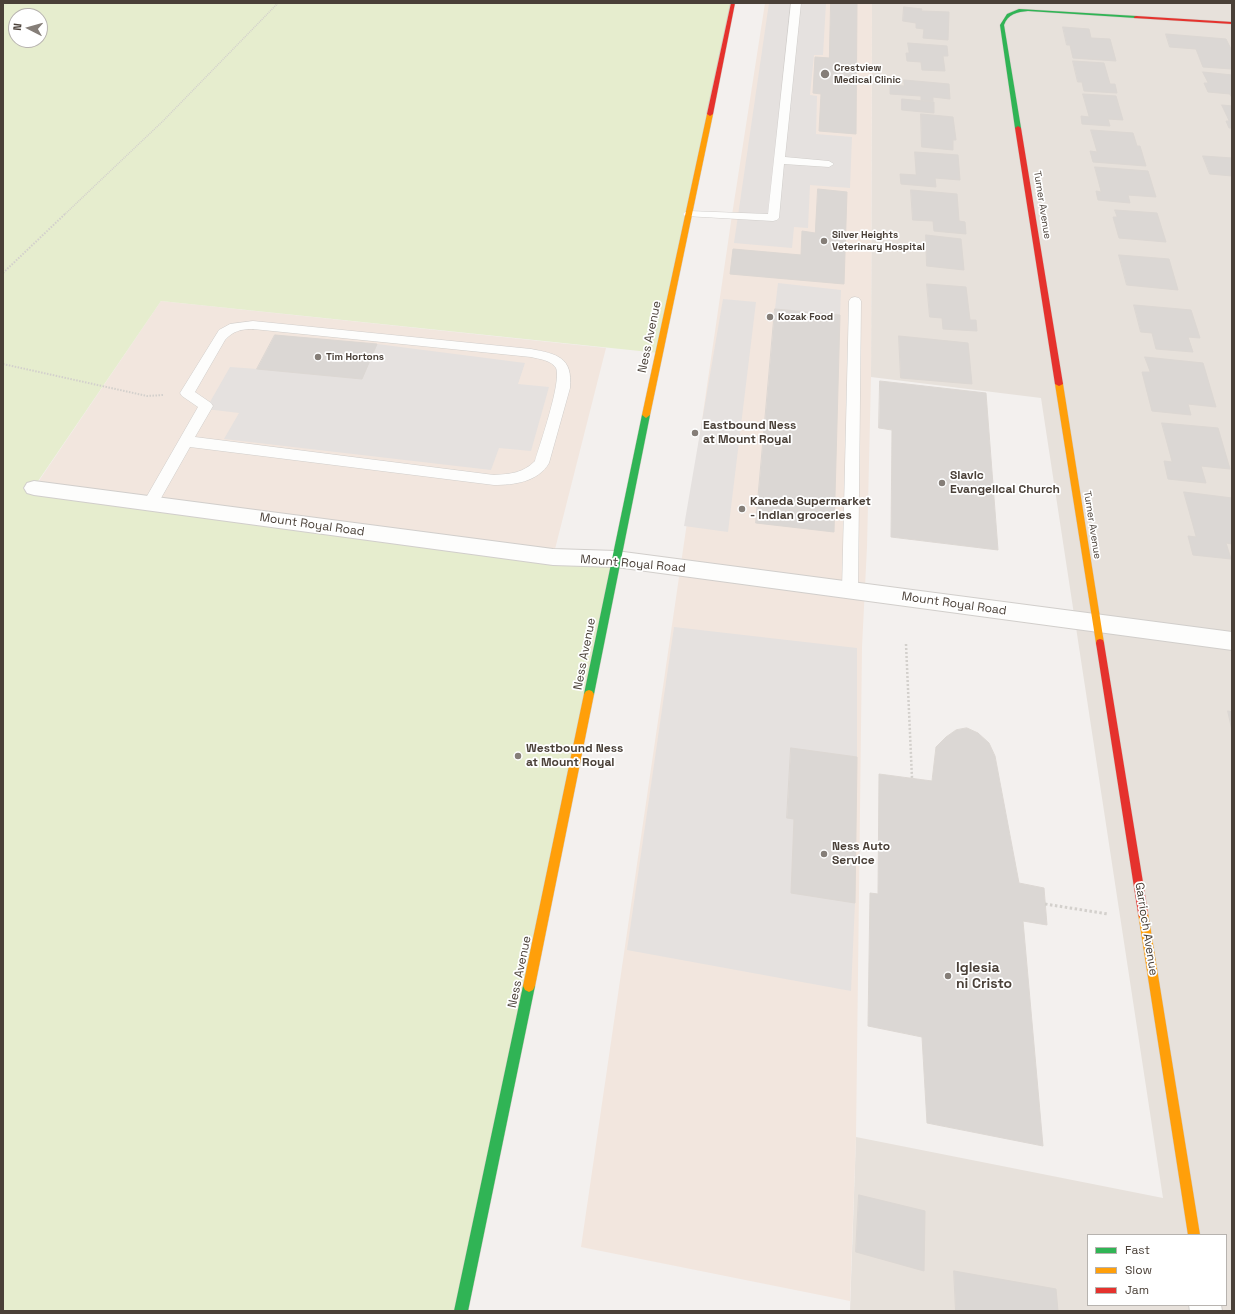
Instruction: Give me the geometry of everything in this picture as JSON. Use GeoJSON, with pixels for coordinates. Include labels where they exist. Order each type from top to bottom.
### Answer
{"type":"FeatureCollection","features":[{"type":"Feature","properties":{"kind":"street","name":"Ness Avenue"},"geometry":{"type":"LineString","coordinates":[[461,1311],[558,853],[616,559],[733,3]]}},
{"type":"Feature","properties":{"kind":"street","name":"Turner Avenue"},"geometry":{"type":"LineString","coordinates":[[1096,623],[1003,33],[1003,20],[1005,16],[1014,11],[1028,10],[1232,23]]}},
{"type":"Feature","properties":{"kind":"street","name":"Mount Royal Road"},"geometry":{"type":"LineString","coordinates":[[34,488],[553,558],[616,559],[1232,641]]}},
{"type":"Feature","properties":{"kind":"street","name":"Garrioch Avenue"},"geometry":{"type":"LineString","coordinates":[[1096,623],[1194,1234]]}},
{"type":"Feature","properties":{"kind":"lane"},"geometry":{"type":"LineString","coordinates":[[689,214],[773,218],[796,3]]}},
{"type":"Feature","properties":{"kind":"lane"},"geometry":{"type":"LineString","coordinates":[[779,160],[829,164]]}},
{"type":"Feature","properties":{"kind":"lane"},"geometry":{"type":"LineString","coordinates":[[850,590],[856,302]]}},
{"type":"Feature","properties":{"kind":"lane"},"geometry":{"type":"LineString","coordinates":[[151,503],[186,441],[206,406],[187,393],[220,337],[231,328],[245,325],[531,353],[544,355],[560,363],[564,369],[565,376],[542,463],[534,472],[518,478],[494,480],[186,441]]}},
{"type":"Feature","properties":{"kind":"path"},"geometry":{"type":"LineString","coordinates":[[3,273],[164,121],[278,3]]}},
{"type":"Feature","properties":{"kind":"path"},"geometry":{"type":"LineString","coordinates":[[3,364],[147,396],[187,393]]}},
{"type":"Feature","properties":{"kind":"path"},"geometry":{"type":"LineString","coordinates":[[906,644],[912,778]]}},
{"type":"Feature","properties":{"kind":"path"},"geometry":{"type":"LineString","coordinates":[[1045,904],[1144,920]]}},
{"type":"Feature","properties":{"kind":"shaded area"},"geometry":{"type":"Polygon","coordinates":[[[765,3],[872,3],[871,377],[867,547],[862,647],[856,1137],[850,1301],[581,1247],[732,215],[765,3]]]}},
{"type":"Feature","properties":{"kind":"shaded area"},"geometry":{"type":"Polygon","coordinates":[[[769,3],[826,3],[823,55],[814,55],[810,95],[817,96],[816,134],[852,137],[850,188],[810,185],[808,228],[794,227],[792,248],[734,243],[769,3]]]}},
{"type":"Feature","properties":{"kind":"shaded area"},"geometry":{"type":"Polygon","coordinates":[[[872,3],[1232,3],[1232,1311],[850,1311],[856,1137],[1163,1198],[1041,398],[871,377],[872,3]]]}},
{"type":"Feature","properties":{"kind":"shaded area"},"geometry":{"type":"Polygon","coordinates":[[[778,283],[841,290],[840,315],[775,309],[778,283]]]}},
{"type":"Feature","properties":{"kind":"shaded area"},"geometry":{"type":"Polygon","coordinates":[[[723,299],[756,302],[728,532],[684,526],[723,299]]]}},
{"type":"Feature","properties":{"kind":"shaded area"},"geometry":{"type":"Polygon","coordinates":[[[161,301],[606,348],[553,557],[34,488],[161,301]]]}},
{"type":"Feature","properties":{"kind":"shaded area"},"geometry":{"type":"Polygon","coordinates":[[[377,344],[525,363],[518,384],[549,387],[531,451],[499,448],[491,470],[224,439],[239,413],[206,409],[230,367],[257,369],[377,344]]]}},
{"type":"Feature","properties":{"kind":"shaded area"},"geometry":{"type":"Polygon","coordinates":[[[674,627],[857,648],[857,757],[791,748],[787,817],[794,819],[791,889],[855,903],[851,991],[627,950],[674,627]]]}},
{"type":"Feature","properties":{"kind":"green space"},"geometry":{"type":"Polygon","coordinates":[[[3,3],[733,3],[659,353],[161,301],[34,487],[616,559],[458,1311],[3,1311],[3,3]]]}},
{"type":"Feature","properties":{"kind":"building"},"geometry":{"type":"Polygon","coordinates":[[[831,3],[857,3],[856,134],[819,131],[821,94],[813,93],[815,57],[829,58],[831,3]]]}},
{"type":"Feature","properties":{"kind":"building"},"geometry":{"type":"Polygon","coordinates":[[[904,7],[922,9],[921,11],[949,12],[948,40],[923,38],[924,29],[916,28],[916,23],[903,21],[904,7]]]}},
{"type":"Feature","properties":{"kind":"building"},"geometry":{"type":"Polygon","coordinates":[[[1063,27],[1089,29],[1091,38],[1110,39],[1116,61],[1073,58],[1070,45],[1067,45],[1063,27]]]}},
{"type":"Feature","properties":{"kind":"building"},"geometry":{"type":"Polygon","coordinates":[[[1166,34],[1226,39],[1232,51],[1232,69],[1203,67],[1196,49],[1170,47],[1166,34]]]}},
{"type":"Feature","properties":{"kind":"building"},"geometry":{"type":"Polygon","coordinates":[[[908,43],[947,46],[948,56],[943,56],[945,71],[922,70],[921,62],[907,61],[906,53],[909,53],[908,43]]]}},
{"type":"Feature","properties":{"kind":"building"},"geometry":{"type":"Polygon","coordinates":[[[1073,61],[1104,63],[1110,84],[1115,84],[1117,93],[1084,91],[1082,82],[1078,82],[1073,61]]]}},
{"type":"Feature","properties":{"kind":"building"},"geometry":{"type":"Polygon","coordinates":[[[1203,72],[1232,75],[1232,98],[1230,94],[1208,92],[1204,83],[1208,83],[1203,72]]]}},
{"type":"Feature","properties":{"kind":"building"},"geometry":{"type":"Polygon","coordinates":[[[904,80],[949,84],[950,99],[933,97],[933,101],[921,100],[921,96],[890,94],[890,85],[904,86],[904,80]]]}},
{"type":"Feature","properties":{"kind":"building"},"geometry":{"type":"Polygon","coordinates":[[[1083,94],[1116,96],[1123,120],[1108,119],[1110,126],[1082,124],[1081,116],[1089,117],[1083,94]]]}},
{"type":"Feature","properties":{"kind":"building"},"geometry":{"type":"Polygon","coordinates":[[[902,99],[934,102],[934,113],[902,110],[902,99]]]}},
{"type":"Feature","properties":{"kind":"building"},"geometry":{"type":"Polygon","coordinates":[[[1222,105],[1232,106],[1232,128],[1229,128],[1226,121],[1229,121],[1222,105]]]}},
{"type":"Feature","properties":{"kind":"building"},"geometry":{"type":"Polygon","coordinates":[[[921,114],[953,117],[956,140],[953,140],[953,150],[922,147],[921,114]]]}},
{"type":"Feature","properties":{"kind":"building"},"geometry":{"type":"Polygon","coordinates":[[[1091,130],[1133,133],[1137,146],[1140,146],[1146,166],[1093,162],[1090,151],[1097,152],[1091,130]]]}},
{"type":"Feature","properties":{"kind":"building"},"geometry":{"type":"Polygon","coordinates":[[[915,152],[958,155],[960,180],[935,178],[936,187],[901,184],[900,174],[916,175],[915,152]]]}},
{"type":"Feature","properties":{"kind":"building"},"geometry":{"type":"Polygon","coordinates":[[[1203,156],[1232,158],[1232,176],[1210,174],[1203,156]]]}},
{"type":"Feature","properties":{"kind":"building"},"geometry":{"type":"Polygon","coordinates":[[[1095,167],[1148,171],[1156,197],[1128,195],[1130,203],[1098,200],[1096,191],[1101,192],[1095,167]]]}},
{"type":"Feature","properties":{"kind":"building","name":"Silver Heights Veterinary Hospital"},"geometry":{"type":"Polygon","coordinates":[[[818,189],[847,192],[844,284],[730,274],[733,249],[801,255],[802,231],[815,233],[818,189]]]}},
{"type":"Feature","properties":{"kind":"building"},"geometry":{"type":"Polygon","coordinates":[[[911,190],[957,194],[959,221],[965,222],[966,234],[934,231],[933,221],[913,220],[911,190]]]}},
{"type":"Feature","properties":{"kind":"building"},"geometry":{"type":"Polygon","coordinates":[[[1115,210],[1157,213],[1166,242],[1119,238],[1113,217],[1117,217],[1115,210]]]}},
{"type":"Feature","properties":{"kind":"building"},"geometry":{"type":"Polygon","coordinates":[[[926,235],[961,239],[964,270],[927,266],[926,235]]]}},
{"type":"Feature","properties":{"kind":"building"},"geometry":{"type":"Polygon","coordinates":[[[1119,255],[1169,259],[1178,290],[1127,285],[1119,255]]]}},
{"type":"Feature","properties":{"kind":"building"},"geometry":{"type":"Polygon","coordinates":[[[927,284],[966,287],[970,320],[976,320],[977,331],[943,329],[942,318],[930,317],[927,284]]]}},
{"type":"Feature","properties":{"kind":"building"},"geometry":{"type":"Polygon","coordinates":[[[1134,305],[1191,310],[1200,338],[1188,337],[1193,352],[1156,349],[1152,333],[1141,332],[1134,305]]]}},
{"type":"Feature","properties":{"kind":"building"},"geometry":{"type":"Polygon","coordinates":[[[775,309],[840,315],[834,532],[756,523],[775,309]]]}},
{"type":"Feature","properties":{"kind":"building","name":"Tim Hortons"},"geometry":{"type":"Polygon","coordinates":[[[275,335],[377,344],[362,379],[257,369],[275,335]]]}},
{"type":"Feature","properties":{"kind":"building"},"geometry":{"type":"Polygon","coordinates":[[[899,336],[968,343],[972,384],[901,378],[899,336]]]}},
{"type":"Feature","properties":{"kind":"building"},"geometry":{"type":"Polygon","coordinates":[[[1145,357],[1203,363],[1216,407],[1188,404],[1191,415],[1152,411],[1142,372],[1150,372],[1145,357]]]}},
{"type":"Feature","properties":{"kind":"building","name":"Slavic Evangelical Church"},"geometry":{"type":"Polygon","coordinates":[[[880,381],[986,393],[998,550],[891,537],[892,430],[879,428],[880,381]]]}},
{"type":"Feature","properties":{"kind":"building"},"geometry":{"type":"Polygon","coordinates":[[[1162,423],[1218,428],[1230,469],[1201,466],[1206,483],[1168,479],[1164,461],[1172,462],[1162,423]]]}},
{"type":"Feature","properties":{"kind":"building"},"geometry":{"type":"Polygon","coordinates":[[[1184,492],[1232,498],[1232,544],[1226,543],[1231,559],[1193,555],[1188,536],[1196,537],[1184,492]]]}},
{"type":"Feature","properties":{"kind":"building"},"geometry":{"type":"Polygon","coordinates":[[[1228,711],[1232,712],[1232,730],[1228,711]]]}},
{"type":"Feature","properties":{"kind":"building","name":"Iglesia ni Cristo"},"geometry":{"type":"Polygon","coordinates":[[[967,728],[978,733],[989,743],[995,756],[1019,883],[1044,888],[1047,925],[1023,921],[1043,1146],[927,1123],[922,1037],[868,1026],[870,893],[878,894],[879,774],[932,781],[936,747],[956,730],[967,728]]]}},
{"type":"Feature","properties":{"kind":"building","name":"Ness Auto Service"},"geometry":{"type":"Polygon","coordinates":[[[791,748],[857,757],[855,903],[791,893],[794,819],[787,818],[791,748]]]}},
{"type":"Feature","properties":{"kind":"building"},"geometry":{"type":"Polygon","coordinates":[[[859,1195],[925,1211],[924,1271],[856,1252],[859,1195]]]}},
{"type":"Feature","properties":{"kind":"building"},"geometry":{"type":"Polygon","coordinates":[[[954,1271],[1056,1289],[1058,1311],[956,1311],[954,1271]]]}},
{"type":"Feature","properties":{"kind":"traffic: fast"},"geometry":{"type":"LineString","coordinates":[[1018,128],[1002,25],[1003,21],[1008,15],[1015,11],[1028,10],[1136,17]]}},
{"type":"Feature","properties":{"kind":"traffic: fast"},"geometry":{"type":"LineString","coordinates":[[589,694],[646,415]]}},
{"type":"Feature","properties":{"kind":"traffic: fast"},"geometry":{"type":"LineString","coordinates":[[461,1311],[529,986]]}},
{"type":"Feature","properties":{"kind":"traffic: slow"},"geometry":{"type":"LineString","coordinates":[[646,415],[710,114]]}},
{"type":"Feature","properties":{"kind":"traffic: slow"},"geometry":{"type":"LineString","coordinates":[[1059,384],[1100,643]]}},
{"type":"Feature","properties":{"kind":"traffic: slow"},"geometry":{"type":"LineString","coordinates":[[529,986],[589,694]]}},
{"type":"Feature","properties":{"kind":"traffic: slow"},"geometry":{"type":"LineString","coordinates":[[1143,913],[1194,1234]]}},
{"type":"Feature","properties":{"kind":"traffic: jam"},"geometry":{"type":"LineString","coordinates":[[710,114],[733,3]]}},
{"type":"Feature","properties":{"kind":"traffic: jam"},"geometry":{"type":"LineString","coordinates":[[1136,17],[1232,23]]}},
{"type":"Feature","properties":{"kind":"traffic: jam"},"geometry":{"type":"LineString","coordinates":[[1018,128],[1059,384]]}},
{"type":"Feature","properties":{"kind":"traffic: jam"},"geometry":{"type":"LineString","coordinates":[[1100,643],[1143,913]]}},
{"type":"Feature","properties":{"kind":"place","name":"Crestview Medical Clinic"},"geometry":{"type":"Point","coordinates":[825,74]}},
{"type":"Feature","properties":{"kind":"place","name":"Silver Heights Veterinary Hospital"},"geometry":{"type":"Point","coordinates":[824,241]}},
{"type":"Feature","properties":{"kind":"place","name":"Kozak Food"},"geometry":{"type":"Point","coordinates":[770,317]}},
{"type":"Feature","properties":{"kind":"place","name":"Tim Hortons"},"geometry":{"type":"Point","coordinates":[318,357]}},
{"type":"Feature","properties":{"kind":"place","name":"Eastbound Ness at Mount Royal"},"geometry":{"type":"Point","coordinates":[695,433]}},
{"type":"Feature","properties":{"kind":"place","name":"Slavic Evangelical Church"},"geometry":{"type":"Point","coordinates":[942,483]}},
{"type":"Feature","properties":{"kind":"place","name":"Kaneda Supermarket - Indian groceries"},"geometry":{"type":"Point","coordinates":[742,509]}},
{"type":"Feature","properties":{"kind":"place","name":"Westbound Ness at Mount Royal"},"geometry":{"type":"Point","coordinates":[518,756]}},
{"type":"Feature","properties":{"kind":"place","name":"Ness Auto Service"},"geometry":{"type":"Point","coordinates":[824,854]}},
{"type":"Feature","properties":{"kind":"place","name":"Iglesia ni Cristo"},"geometry":{"type":"Point","coordinates":[948,976]}}]}
